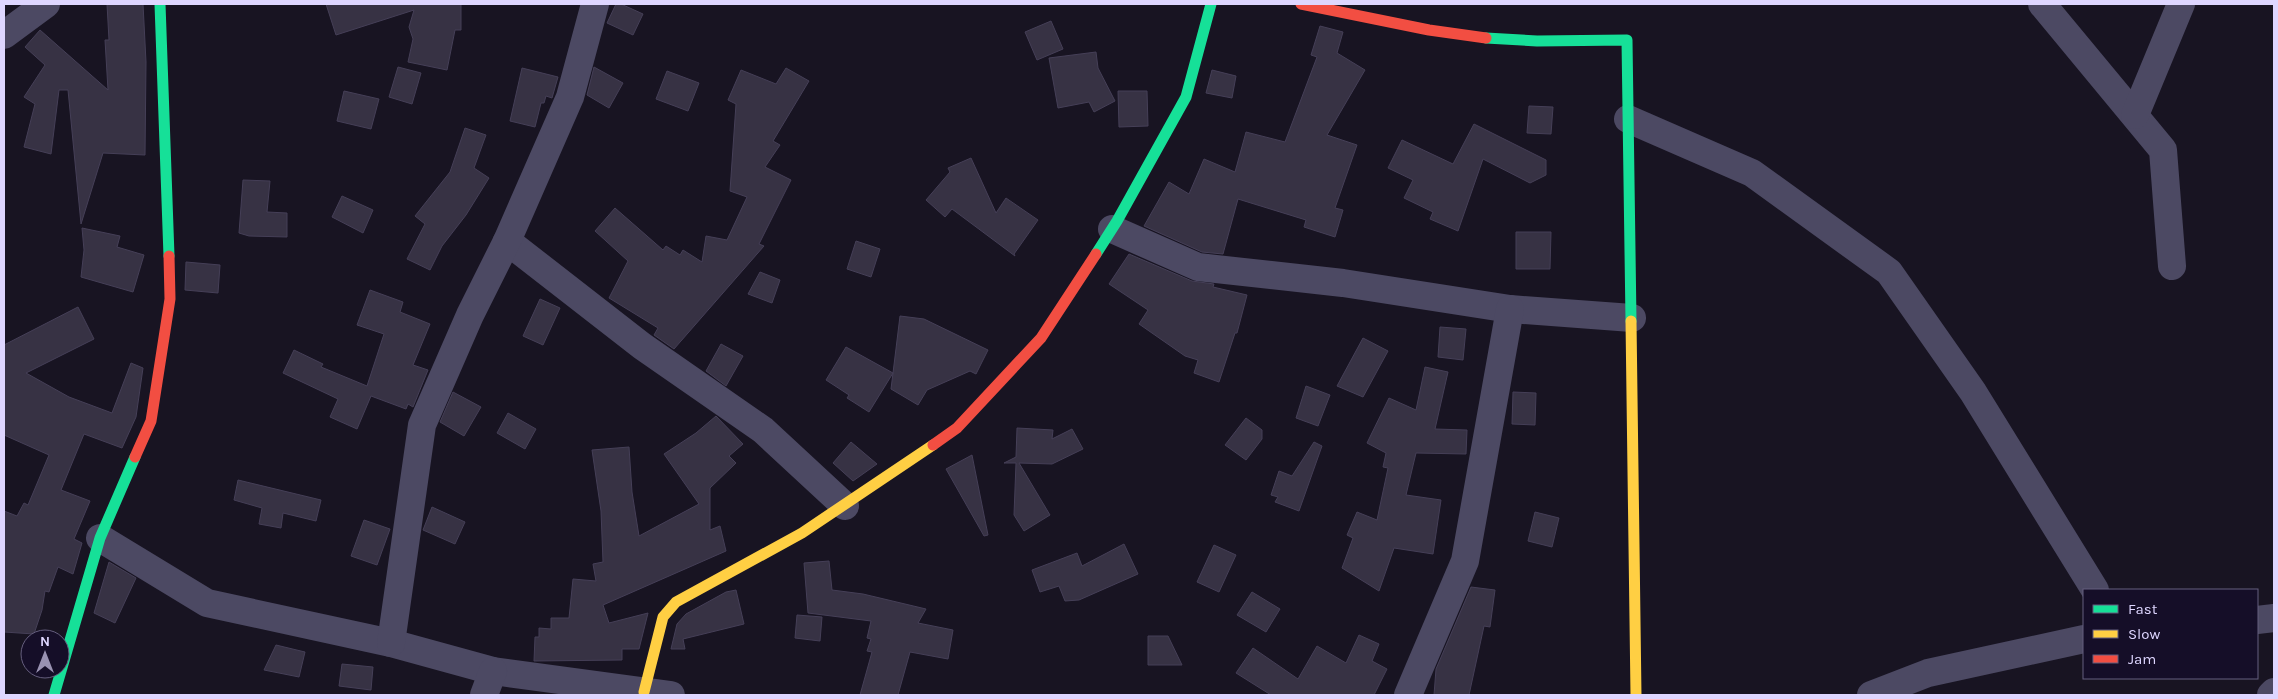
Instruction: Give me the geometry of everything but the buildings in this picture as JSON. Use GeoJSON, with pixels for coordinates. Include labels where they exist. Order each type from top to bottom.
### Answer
{"type":"FeatureCollection","features":[{"type":"Feature","properties":{"kind":"street"},"geometry":{"type":"LineString","coordinates":[[4,35],[46,4]]}},
{"type":"Feature","properties":{"kind":"street"},"geometry":{"type":"LineString","coordinates":[[54,695],[100,538],[151,421],[170,299],[160,4]]}},
{"type":"Feature","properties":{"kind":"street"},"geometry":{"type":"LineString","coordinates":[[391,643],[422,425],[470,315],[507,241],[570,98],[595,4]]}},
{"type":"Feature","properties":{"kind":"street"},"geometry":{"type":"LineString","coordinates":[[644,692],[664,617],[676,602],[802,533],[845,506],[957,428],[1041,338],[1112,229],[1186,98],[1211,4]]}},
{"type":"Feature","properties":{"kind":"street"},"geometry":{"type":"LineString","coordinates":[[1301,4],[1349,11],[1458,34],[1527,42],[1627,40],[1636,695]]}},
{"type":"Feature","properties":{"kind":"street"},"geometry":{"type":"LineString","coordinates":[[2042,4],[2163,150],[2172,266]]}},
{"type":"Feature","properties":{"kind":"street"},"geometry":{"type":"LineString","coordinates":[[2135,114],[2182,4]]}},
{"type":"Feature","properties":{"kind":"street"},"geometry":{"type":"LineString","coordinates":[[1628,119],[1752,173],[1889,272],[1973,392],[2095,589]]}},
{"type":"Feature","properties":{"kind":"street"},"geometry":{"type":"LineString","coordinates":[[1112,229],[1198,267],[1343,282],[1510,309],[1632,318]]}},
{"type":"Feature","properties":{"kind":"street"},"geometry":{"type":"LineString","coordinates":[[507,241],[642,346],[763,430],[845,506]]}},
{"type":"Feature","properties":{"kind":"street"},"geometry":{"type":"LineString","coordinates":[[1408,695],[1465,560],[1510,309]]}},
{"type":"Feature","properties":{"kind":"street"},"geometry":{"type":"LineString","coordinates":[[100,538],[208,603],[391,643],[488,683],[671,695]]}},
{"type":"Feature","properties":{"kind":"street"},"geometry":{"type":"LineString","coordinates":[[2258,620],[2274,618]]}},
{"type":"Feature","properties":{"kind":"street"},"geometry":{"type":"LineString","coordinates":[[1870,695],[1928,673],[2083,639]]}},
{"type":"Feature","properties":{"kind":"traffic: fast"},"geometry":{"type":"LineString","coordinates":[[160,4],[169,256]]}},
{"type":"Feature","properties":{"kind":"traffic: fast"},"geometry":{"type":"LineString","coordinates":[[1096,254],[1117,221],[1186,97],[1211,4]]}},
{"type":"Feature","properties":{"kind":"traffic: fast"},"geometry":{"type":"LineString","coordinates":[[1486,38],[1537,41],[1627,40],[1631,321]]}},
{"type":"Feature","properties":{"kind":"traffic: fast"},"geometry":{"type":"LineString","coordinates":[[54,695],[100,538],[135,457]]}},
{"type":"Feature","properties":{"kind":"traffic: slow"},"geometry":{"type":"LineString","coordinates":[[1631,321],[1636,695]]}},
{"type":"Feature","properties":{"kind":"traffic: slow"},"geometry":{"type":"LineString","coordinates":[[644,692],[663,617],[676,602],[802,533],[933,445]]}},
{"type":"Feature","properties":{"kind":"traffic: jam"},"geometry":{"type":"LineString","coordinates":[[1301,4],[1429,30],[1486,38]]}},
{"type":"Feature","properties":{"kind":"traffic: jam"},"geometry":{"type":"LineString","coordinates":[[933,445],[957,428],[1041,338],[1096,254]]}},
{"type":"Feature","properties":{"kind":"traffic: jam"},"geometry":{"type":"LineString","coordinates":[[135,457],[151,421],[170,299],[169,256]]}}]}
